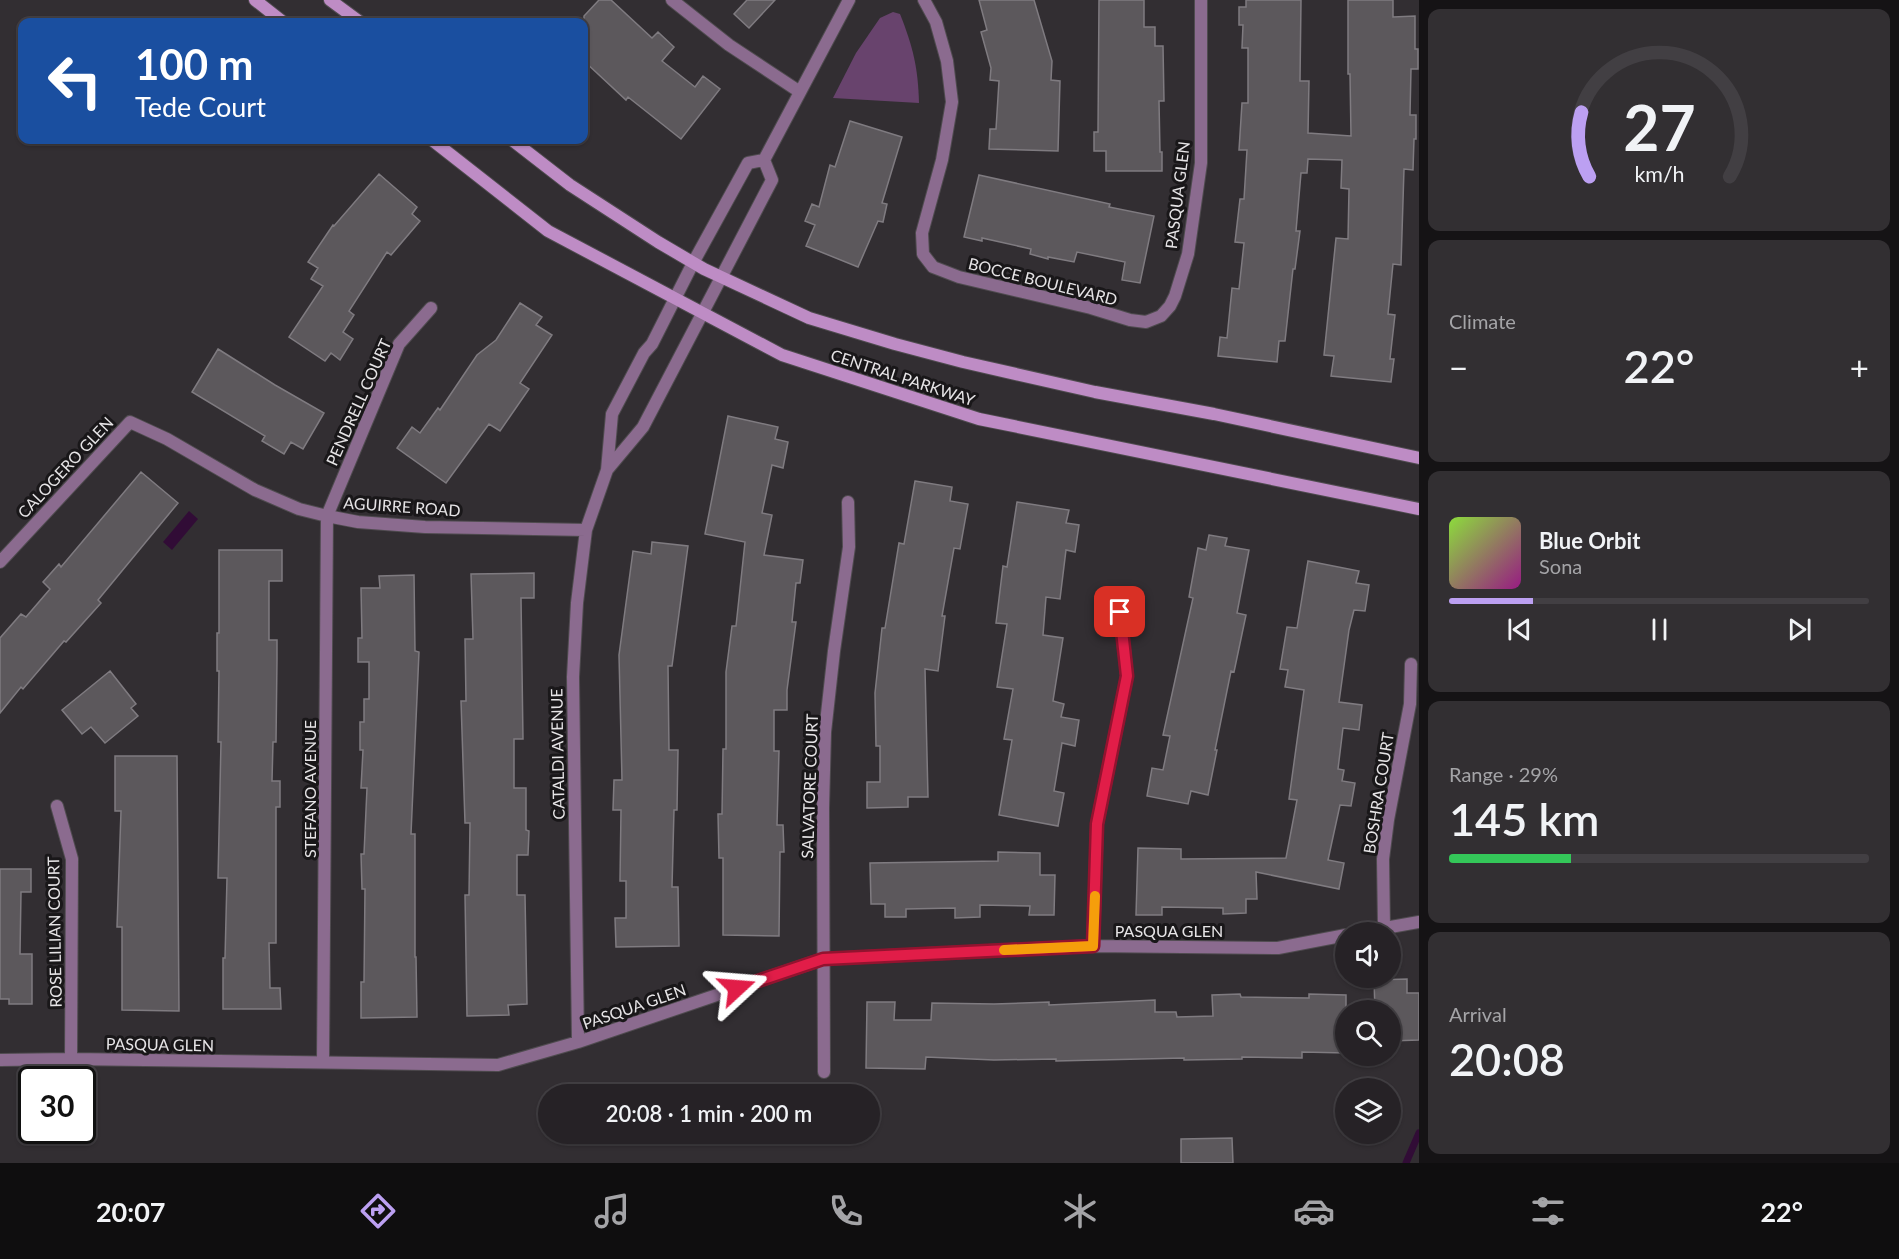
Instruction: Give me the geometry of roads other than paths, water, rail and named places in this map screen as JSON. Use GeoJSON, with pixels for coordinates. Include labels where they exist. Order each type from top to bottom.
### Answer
{"type":"FeatureCollection","features":[{"type":"Feature","properties":{"kind":"main road"},"geometry":{"type":"LineString","coordinates":[[255,0],[278,18]]}},
{"type":"Feature","properties":{"kind":"main road"},"geometry":{"type":"LineString","coordinates":[[330,0],[355,18]]}},
{"type":"Feature","properties":{"kind":"main road","name":"CENTRAL PARKWAY"},"geometry":{"type":"LineString","coordinates":[[437,144],[548,231],[706,307],[782,355],[979,419],[1419,509]]}},
{"type":"Feature","properties":{"kind":"main road","name":"CENTRAL PARKWAY"},"geometry":{"type":"LineString","coordinates":[[517,144],[570,185],[693,263],[809,318],[963,362],[1095,392],[1214,414],[1419,458]]}},
{"type":"Feature","properties":{"kind":"street"},"geometry":{"type":"LineString","coordinates":[[672,0],[729,45],[800,92]]}},
{"type":"Feature","properties":{"kind":"street"},"geometry":{"type":"LineString","coordinates":[[764,160],[849,0]]}},
{"type":"Feature","properties":{"kind":"street","name":"BOCCE BOULEVARD"},"geometry":{"type":"LineString","coordinates":[[924,0],[936,22],[947,61],[952,102],[942,160],[922,233],[923,254],[933,267],[959,277],[1090,308],[1130,320],[1146,322],[1161,316]]}},
{"type":"Feature","properties":{"kind":"street","name":"PASQUA GLEN"},"geometry":{"type":"LineString","coordinates":[[1161,316],[1175,296],[1188,254],[1201,163],[1201,0]]}},
{"type":"Feature","properties":{"kind":"street","name":"CATALDI AVENUE"},"geometry":{"type":"LineString","coordinates":[[578,1042],[573,677],[577,603],[586,530],[607,470],[612,414],[644,353],[652,344],[748,163],[764,160],[772,180],[643,427],[607,470]]}},
{"type":"Feature","properties":{"kind":"street","name":"PENDRELL COURT"},"geometry":{"type":"LineString","coordinates":[[327,516],[399,344],[431,308]]}},
{"type":"Feature","properties":{"kind":"street","name":"AGUIRRE ROAD"},"geometry":{"type":"LineString","coordinates":[[130,422],[167,439],[255,490],[298,509],[327,516],[358,522],[425,527],[586,530]]}},
{"type":"Feature","properties":{"kind":"street","name":"CALOGERO GLEN"},"geometry":{"type":"LineString","coordinates":[[0,562],[130,422]]}},
{"type":"Feature","properties":{"kind":"street","name":"SALVATORE COURT"},"geometry":{"type":"LineString","coordinates":[[824,1072],[825,732],[849,547],[848,502]]}},
{"type":"Feature","properties":{"kind":"street","name":"STEFANO AVENUE"},"geometry":{"type":"LineString","coordinates":[[323,1062],[327,516]]}},
{"type":"Feature","properties":{"kind":"street"},"geometry":{"type":"LineString","coordinates":[[1093,946],[1097,824],[1127,676],[1120,612]]}},
{"type":"Feature","properties":{"kind":"street","name":"BOSHRA COURT"},"geometry":{"type":"LineString","coordinates":[[1384,922],[1383,860],[1388,820],[1410,704],[1411,664]]}},
{"type":"Feature","properties":{"kind":"street","name":"ROSE LILIAN COURT"},"geometry":{"type":"LineString","coordinates":[[57,806],[72,859],[71,1059]]}},
{"type":"Feature","properties":{"kind":"street"},"geometry":{"type":"LineString","coordinates":[[1401,925],[1419,922]]}},
{"type":"Feature","properties":{"kind":"street","name":"PASQUA GLEN"},"geometry":{"type":"LineString","coordinates":[[0,1060],[498,1065],[578,1042],[823,959],[1093,946],[1278,948],[1335,937]]}},
{"type":"Feature","properties":{"kind":"waterway"},"geometry":{"type":"LineString","coordinates":[[1406,1163],[1419,1133]]}}]}
